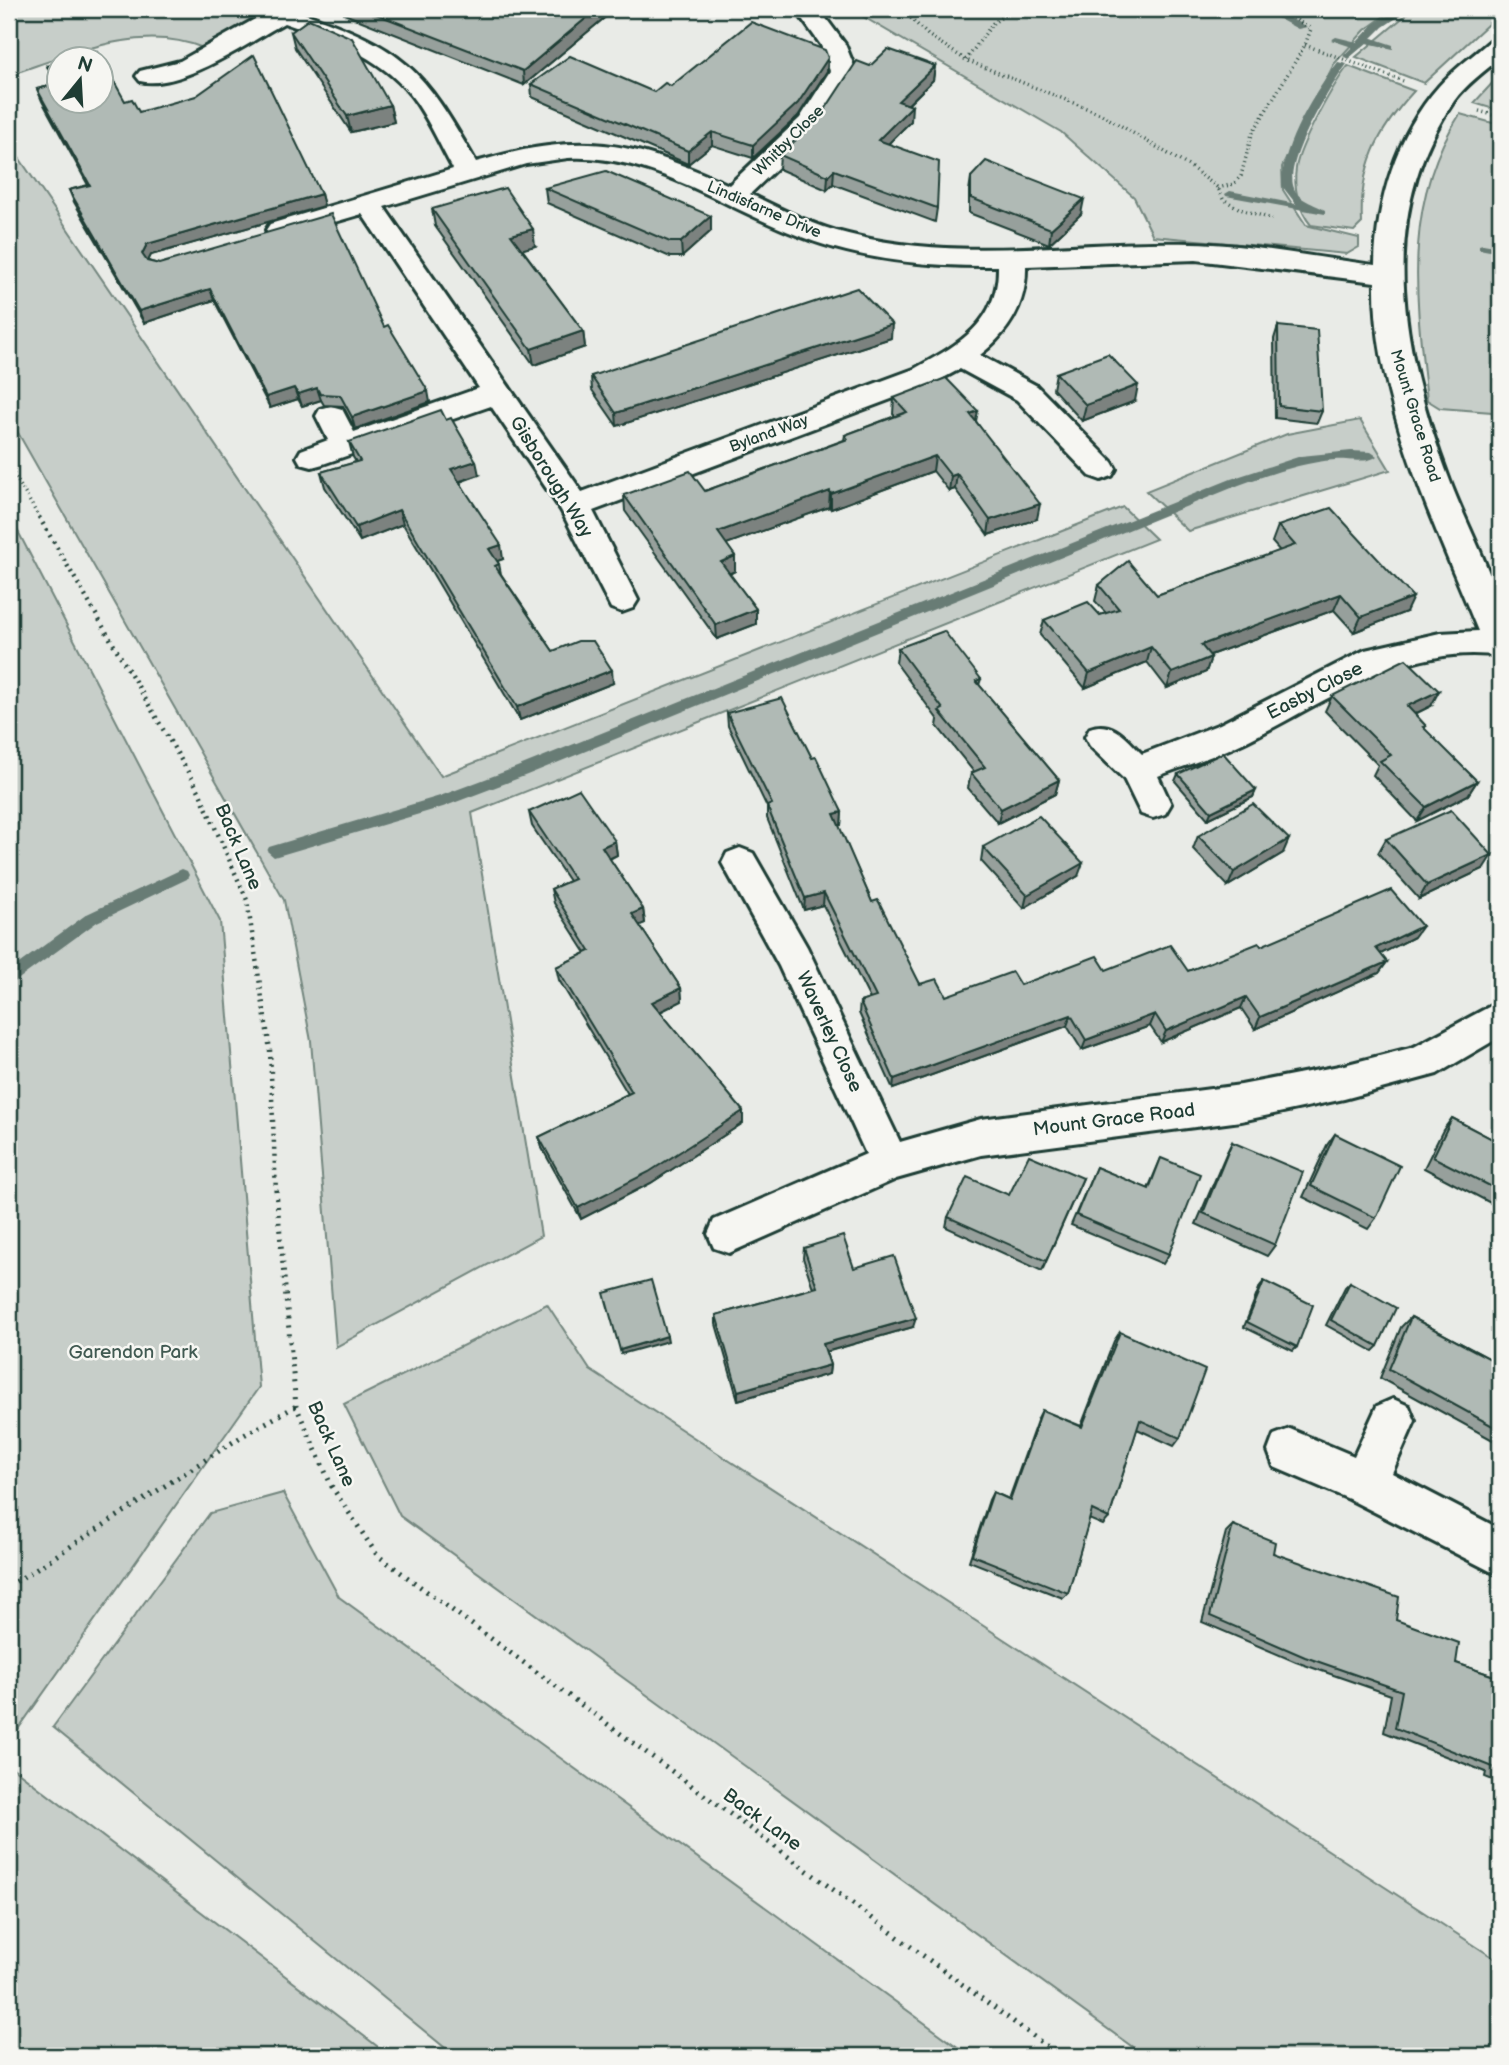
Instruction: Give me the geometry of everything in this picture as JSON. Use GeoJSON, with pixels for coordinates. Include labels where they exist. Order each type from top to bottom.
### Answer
{"type":"FeatureCollection","features":[{"type":"Feature","properties":{"kind":"street","name":"Whitby Close"},"geometry":{"type":"LineString","coordinates":[[733,195],[811,123],[832,96],[843,71],[832,44],[807,9]]}},
{"type":"Feature","properties":{"kind":"street"},"geometry":{"type":"LineString","coordinates":[[149,76],[189,73],[286,11],[378,54],[402,71],[419,88],[468,172]]}},
{"type":"Feature","properties":{"kind":"street","name":"Mount Grace Road"},"geometry":{"type":"LineString","coordinates":[[1500,45],[1441,99],[1410,151],[1393,207],[1387,275],[1389,320],[1396,361],[1412,418],[1448,517],[1500,644]]}},
{"type":"Feature","properties":{"kind":"street","name":"Lindisfarne Drive"},"geometry":{"type":"LineString","coordinates":[[251,238],[369,205],[468,172],[563,150],[597,150],[635,159],[733,195],[777,219],[837,240],[883,252],[1012,257],[1190,251],[1387,275]]}},
{"type":"Feature","properties":{"kind":"street","name":"Gisborough Way"},"geometry":{"type":"LineString","coordinates":[[369,205],[575,506],[622,600]]}},
{"type":"Feature","properties":{"kind":"street","name":"Byland Way"},"geometry":{"type":"LineString","coordinates":[[575,506],[924,376],[961,357],[986,334],[1010,299],[1012,257]]}},
{"type":"Feature","properties":{"kind":"street"},"geometry":{"type":"LineString","coordinates":[[961,357],[1027,393],[1082,460]]}},
{"type":"Feature","properties":{"kind":"street"},"geometry":{"type":"LineString","coordinates":[[312,457],[497,393]]}},
{"type":"Feature","properties":{"kind":"street"},"geometry":{"type":"LineString","coordinates":[[331,416],[346,446]]}},
{"type":"Feature","properties":{"kind":"street","name":"Easby Close"},"geometry":{"type":"LineString","coordinates":[[1137,769],[1232,733],[1377,659],[1440,645],[1500,644]]}},
{"type":"Feature","properties":{"kind":"street"},"geometry":{"type":"LineString","coordinates":[[1102,737],[1137,769],[1153,804]]}},
{"type":"Feature","properties":{"kind":"street","name":"Waverley Close"},"geometry":{"type":"LineString","coordinates":[[740,863],[749,911],[794,957],[890,1163]]}},
{"type":"Feature","properties":{"kind":"street","name":"Mount Grace Road"},"geometry":{"type":"LineString","coordinates":[[729,1234],[890,1163],[981,1137],[1241,1103],[1344,1082],[1423,1062],[1500,1017]]}},
{"type":"Feature","properties":{"kind":"street"},"geometry":{"type":"LineString","coordinates":[[1365,1483],[1393,1421]]}},
{"type":"Feature","properties":{"kind":"street"},"geometry":{"type":"LineString","coordinates":[[1290,1451],[1365,1483],[1500,1553]]}},
{"type":"Feature","properties":{"kind":"path"},"geometry":{"type":"LineString","coordinates":[[901,9],[928,35],[966,61],[1101,114],[1148,140],[1218,188],[1223,199],[1240,209],[1279,222],[1291,237],[1288,263]]}},
{"type":"Feature","properties":{"kind":"path"},"geometry":{"type":"LineString","coordinates":[[966,61],[993,23],[1014,9]]}},
{"type":"Feature","properties":{"kind":"path"},"geometry":{"type":"LineString","coordinates":[[1218,188],[1234,184],[1241,176],[1252,134],[1305,45],[1311,29],[1279,9]]}},
{"type":"Feature","properties":{"kind":"path"},"geometry":{"type":"LineString","coordinates":[[1305,45],[1397,78],[1441,99]]}},
{"type":"Feature","properties":{"kind":"path","name":"Back Lane"},"geometry":{"type":"LineString","coordinates":[[9,466],[198,789],[247,900],[270,1050],[274,1172],[296,1405],[332,1487],[377,1555],[1060,2056]]}},
{"type":"Feature","properties":{"kind":"path"},"geometry":{"type":"LineString","coordinates":[[9,1586],[296,1405]]}},
{"type":"Feature","properties":{"kind":"green space"},"geometry":{"type":"Polygon","coordinates":[[[9,9],[268,9],[203,48],[180,41],[156,39],[100,46],[46,46],[46,63],[15,73],[9,66],[9,9]]]}},
{"type":"Feature","properties":{"kind":"green space"},"geometry":{"type":"Polygon","coordinates":[[[850,9],[1394,9],[1365,30],[1334,64],[1282,167],[1283,190],[1306,225],[1359,238],[1359,247],[1347,254],[1153,236],[1134,197],[1061,132],[850,9]]]}},
{"type":"Feature","properties":{"kind":"green space"},"geometry":{"type":"Polygon","coordinates":[[[1413,9],[1500,9],[1500,13],[1424,83],[1356,57],[1413,9]]]}},
{"type":"Feature","properties":{"kind":"green space"},"geometry":{"type":"Polygon","coordinates":[[[1348,66],[1414,91],[1390,121],[1373,151],[1364,185],[1362,223],[1354,231],[1311,225],[1300,206],[1295,183],[1298,158],[1303,145],[1348,66]]]}},
{"type":"Feature","properties":{"kind":"green space"},"geometry":{"type":"Polygon","coordinates":[[[1500,74],[1500,111],[1474,103],[1497,78],[1500,74]]]}},
{"type":"Feature","properties":{"kind":"green space"},"geometry":{"type":"Polygon","coordinates":[[[1460,114],[1500,125],[1500,430],[1492,412],[1440,408],[1427,400],[1417,289],[1421,217],[1441,147],[1460,114]]]}},
{"type":"Feature","properties":{"kind":"green space"},"geometry":{"type":"Polygon","coordinates":[[[9,143],[441,776],[1123,507],[1156,539],[472,813],[541,1236],[336,1347],[311,1041],[284,900],[9,417],[9,143]]]}},
{"type":"Feature","properties":{"kind":"green space"},"geometry":{"type":"Polygon","coordinates":[[[1360,420],[1390,470],[1188,531],[1146,491],[1287,434],[1360,420]]]}},
{"type":"Feature","properties":{"kind":"green space","name":"Garendon Park"},"geometry":{"type":"Polygon","coordinates":[[[9,514],[220,921],[259,1387],[9,1742],[9,514]]]}},
{"type":"Feature","properties":{"kind":"green space"},"geometry":{"type":"Polygon","coordinates":[[[547,1304],[590,1370],[1500,1962],[1500,2056],[1145,2056],[400,1516],[344,1404],[547,1304]]]}},
{"type":"Feature","properties":{"kind":"green space"},"geometry":{"type":"Polygon","coordinates":[[[283,1493],[339,1597],[970,2056],[455,2056],[53,1727],[210,1513],[283,1493]]]}},
{"type":"Feature","properties":{"kind":"green space"},"geometry":{"type":"Polygon","coordinates":[[[9,1765],[390,2056],[9,2056],[9,1765]]]}},
{"type":"Feature","properties":{"kind":"building"},"geometry":{"type":"Polygon","coordinates":[[[363,9],[597,9],[523,71],[363,9]]]}},
{"type":"Feature","properties":{"kind":"building"},"geometry":{"type":"Polygon","coordinates":[[[309,19],[352,38],[390,105],[347,116],[291,32],[309,19]]]}},
{"type":"Feature","properties":{"kind":"building"},"geometry":{"type":"Polygon","coordinates":[[[751,22],[825,50],[828,58],[798,103],[753,145],[712,132],[688,151],[531,84],[570,56],[654,92],[665,83],[671,86],[751,22]]]}},
{"type":"Feature","properties":{"kind":"building"},"geometry":{"type":"Polygon","coordinates":[[[888,49],[935,66],[898,101],[912,106],[878,140],[939,162],[937,208],[834,170],[828,176],[780,155],[820,117],[857,61],[870,66],[888,49]]]}},
{"type":"Feature","properties":{"kind":"building"},"geometry":{"type":"Polygon","coordinates":[[[254,55],[321,194],[147,244],[142,254],[147,261],[159,264],[331,214],[384,327],[388,325],[428,391],[352,417],[340,395],[320,394],[317,388],[298,394],[294,388],[266,397],[210,289],[139,311],[69,190],[90,185],[52,116],[116,116],[116,85],[125,101],[132,99],[139,112],[196,96],[254,55]]]}},
{"type":"Feature","properties":{"kind":"building"},"geometry":{"type":"Polygon","coordinates":[[[46,87],[46,105],[37,89],[46,87]]]}},
{"type":"Feature","properties":{"kind":"building"},"geometry":{"type":"Polygon","coordinates":[[[986,161],[1084,199],[1051,229],[971,198],[971,177],[986,161]]]}},
{"type":"Feature","properties":{"kind":"building"},"geometry":{"type":"Polygon","coordinates":[[[606,171],[711,216],[681,242],[670,242],[545,188],[606,171]]]}},
{"type":"Feature","properties":{"kind":"building"},"geometry":{"type":"Polygon","coordinates":[[[505,188],[533,229],[511,235],[583,331],[531,349],[432,209],[505,188]]]}},
{"type":"Feature","properties":{"kind":"building"},"geometry":{"type":"Polygon","coordinates":[[[857,288],[892,324],[616,413],[591,376],[857,288]]]}},
{"type":"Feature","properties":{"kind":"building"},"geometry":{"type":"Polygon","coordinates":[[[1278,326],[1317,330],[1322,411],[1279,406],[1278,326]]]}},
{"type":"Feature","properties":{"kind":"building"},"geometry":{"type":"Polygon","coordinates":[[[1108,354],[1138,385],[1086,405],[1056,373],[1108,354]]]}},
{"type":"Feature","properties":{"kind":"building"},"geometry":{"type":"Polygon","coordinates":[[[946,378],[978,411],[970,414],[1040,504],[990,520],[957,474],[951,476],[935,456],[718,532],[735,556],[721,562],[756,609],[716,625],[624,495],[690,471],[705,491],[848,439],[845,435],[907,412],[894,398],[946,378]]]}},
{"type":"Feature","properties":{"kind":"building"},"geometry":{"type":"Polygon","coordinates":[[[441,410],[446,420],[451,418],[476,461],[451,469],[501,545],[489,549],[499,564],[495,566],[553,651],[578,641],[593,641],[612,670],[517,707],[399,510],[356,527],[321,472],[360,461],[349,442],[441,410]]]}},
{"type":"Feature","properties":{"kind":"building"},"geometry":{"type":"Polygon","coordinates":[[[1331,508],[1413,597],[1361,617],[1341,594],[1201,645],[1211,657],[1172,673],[1151,647],[1089,673],[1044,620],[1088,602],[1100,615],[1119,609],[1099,585],[1128,561],[1157,595],[1295,545],[1278,526],[1331,508]]]}},
{"type":"Feature","properties":{"kind":"building"},"geometry":{"type":"Polygon","coordinates":[[[944,631],[981,679],[976,681],[1059,780],[1001,809],[971,773],[985,767],[939,711],[943,709],[898,648],[944,631]]]}},
{"type":"Feature","properties":{"kind":"building"},"geometry":{"type":"Polygon","coordinates":[[[1406,659],[1439,691],[1407,706],[1426,726],[1423,727],[1477,781],[1426,807],[1380,761],[1391,755],[1332,696],[1406,659]]]}},
{"type":"Feature","properties":{"kind":"building"},"geometry":{"type":"Polygon","coordinates":[[[782,698],[812,758],[816,757],[842,812],[834,814],[872,902],[878,900],[920,984],[937,979],[946,996],[1012,972],[1020,985],[1097,956],[1106,970],[1170,945],[1188,971],[1259,943],[1261,946],[1391,890],[1422,926],[1376,948],[1387,962],[1260,1017],[1246,997],[1166,1031],[1155,1014],[1086,1040],[1071,1015],[894,1079],[860,1002],[876,997],[824,893],[805,898],[767,806],[772,804],[727,713],[782,698]]]}},
{"type":"Feature","properties":{"kind":"building"},"geometry":{"type":"Polygon","coordinates":[[[1223,753],[1256,790],[1211,812],[1178,774],[1223,753]]]}},
{"type":"Feature","properties":{"kind":"building"},"geometry":{"type":"Polygon","coordinates":[[[579,789],[615,841],[602,847],[643,909],[632,914],[681,988],[652,1002],[743,1111],[649,1172],[578,1208],[539,1137],[632,1092],[556,967],[590,951],[551,889],[574,879],[529,812],[579,789]]]}},
{"type":"Feature","properties":{"kind":"building"},"geometry":{"type":"Polygon","coordinates":[[[1253,804],[1289,839],[1234,872],[1198,836],[1253,804]]]}},
{"type":"Feature","properties":{"kind":"building"},"geometry":{"type":"Polygon","coordinates":[[[1451,810],[1492,855],[1427,885],[1386,839],[1451,810]]]}},
{"type":"Feature","properties":{"kind":"building"},"geometry":{"type":"Polygon","coordinates":[[[1039,816],[1083,863],[1027,895],[983,847],[1039,816]]]}},
{"type":"Feature","properties":{"kind":"building"},"geometry":{"type":"Polygon","coordinates":[[[1452,1118],[1500,1143],[1500,1191],[1433,1157],[1452,1118]]]}},
{"type":"Feature","properties":{"kind":"building"},"geometry":{"type":"Polygon","coordinates":[[[1335,1134],[1400,1166],[1376,1218],[1311,1186],[1335,1134]]]}},
{"type":"Feature","properties":{"kind":"building"},"geometry":{"type":"Polygon","coordinates":[[[1232,1142],[1303,1172],[1275,1245],[1203,1213],[1232,1142]]]}},
{"type":"Feature","properties":{"kind":"building"},"geometry":{"type":"Polygon","coordinates":[[[1029,1155],[1083,1178],[1046,1261],[948,1217],[967,1177],[1009,1195],[1029,1155]]]}},
{"type":"Feature","properties":{"kind":"building"},"geometry":{"type":"Polygon","coordinates":[[[1161,1158],[1200,1174],[1169,1254],[1076,1215],[1096,1167],[1149,1189],[1161,1158]]]}},
{"type":"Feature","properties":{"kind":"building"},"geometry":{"type":"Polygon","coordinates":[[[843,1236],[854,1268],[894,1256],[916,1318],[823,1344],[830,1365],[738,1391],[716,1315],[817,1287],[804,1248],[843,1236]]]}},
{"type":"Feature","properties":{"kind":"building"},"geometry":{"type":"Polygon","coordinates":[[[651,1280],[667,1336],[620,1350],[604,1293],[651,1280]]]}},
{"type":"Feature","properties":{"kind":"building"},"geometry":{"type":"Polygon","coordinates":[[[1264,1281],[1313,1305],[1297,1347],[1247,1322],[1264,1281]]]}},
{"type":"Feature","properties":{"kind":"building"},"geometry":{"type":"Polygon","coordinates":[[[1350,1282],[1396,1308],[1378,1346],[1331,1320],[1350,1282]]]}},
{"type":"Feature","properties":{"kind":"building"},"geometry":{"type":"Polygon","coordinates":[[[1411,1317],[1500,1364],[1500,1430],[1389,1369],[1411,1317]]]}},
{"type":"Feature","properties":{"kind":"building"},"geometry":{"type":"Polygon","coordinates":[[[1120,1332],[1205,1370],[1180,1438],[1140,1420],[1109,1518],[1092,1510],[1068,1593],[972,1555],[993,1492],[1010,1500],[1042,1410],[1082,1427],[1120,1332]]]}},
{"type":"Feature","properties":{"kind":"building"},"geometry":{"type":"Polygon","coordinates":[[[1233,1525],[1275,1542],[1273,1553],[1399,1597],[1396,1620],[1459,1643],[1456,1663],[1500,1678],[1500,1775],[1498,1769],[1395,1728],[1402,1691],[1305,1657],[1210,1616],[1233,1525]]]}},
{"type":"Feature","properties":{"kind":"waterway"},"geometry":{"type":"LineString","coordinates":[[1265,9],[1302,27]]}},
{"type":"Feature","properties":{"kind":"waterway"},"geometry":{"type":"LineString","coordinates":[[1365,39],[1379,25],[1405,9]]}},
{"type":"Feature","properties":{"kind":"waterway"},"geometry":{"type":"LineString","coordinates":[[1348,56],[1365,39]]}},
{"type":"Feature","properties":{"kind":"waterway"},"geometry":{"type":"LineString","coordinates":[[1365,39],[1389,47]]}},
{"type":"Feature","properties":{"kind":"waterway"},"geometry":{"type":"LineString","coordinates":[[1336,40],[1358,45]]}},
{"type":"Feature","properties":{"kind":"waterway"},"geometry":{"type":"LineString","coordinates":[[1321,212],[1301,202],[1289,191],[1286,175],[1306,124],[1342,64]]}},
{"type":"Feature","properties":{"kind":"waterway"},"geometry":{"type":"LineString","coordinates":[[1230,194],[1306,209]]}},
{"type":"Feature","properties":{"kind":"waterway"},"geometry":{"type":"LineString","coordinates":[[1483,247],[1500,250]]}},
{"type":"Feature","properties":{"kind":"waterway"},"geometry":{"type":"LineString","coordinates":[[274,851],[443,801],[522,771],[1235,482],[1316,458],[1371,456]]}},
{"type":"Feature","properties":{"kind":"waterway"},"geometry":{"type":"LineString","coordinates":[[9,980],[92,918],[182,875]]}}]}
